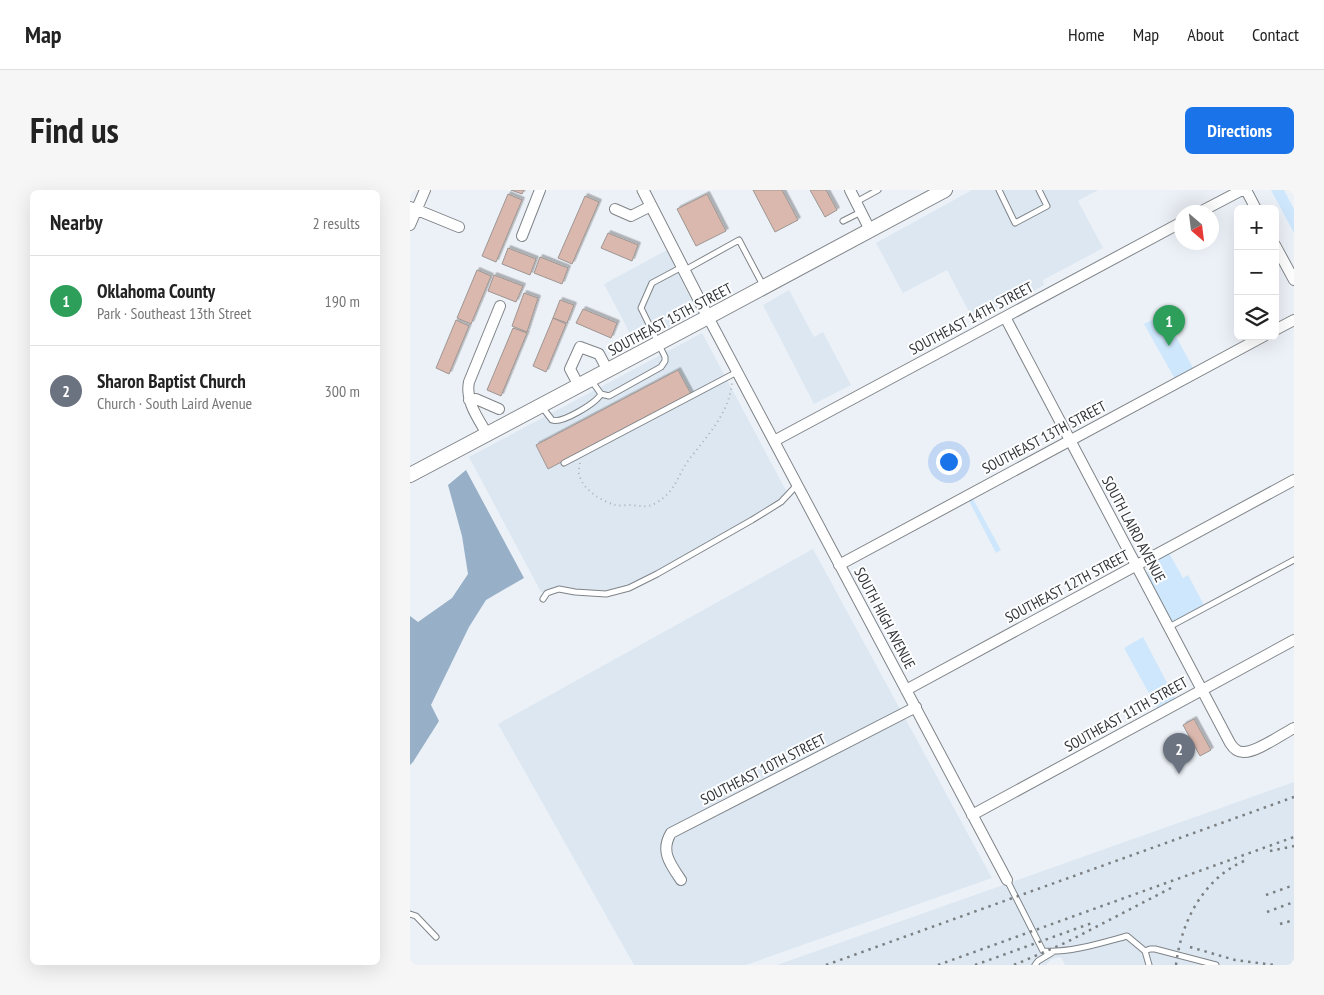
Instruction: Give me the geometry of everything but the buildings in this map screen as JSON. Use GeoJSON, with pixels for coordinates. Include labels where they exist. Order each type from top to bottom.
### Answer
{"type":"FeatureCollection","features":[{"type":"Feature","properties":{"kind":"main road","name":"SOUTHEAST 15TH STREET"},"geometry":{"type":"LineString","coordinates":[[410,475],[708,318],[945,190]]}},
{"type":"Feature","properties":{"kind":"street"},"geometry":{"type":"LineString","coordinates":[[410,225],[413,208],[425,190]]}},
{"type":"Feature","properties":{"kind":"street"},"geometry":{"type":"LineString","coordinates":[[522,236],[540,190]]}},
{"type":"Feature","properties":{"kind":"street","name":"SOUTH HIGH AVENUE"},"geometry":{"type":"LineString","coordinates":[[643,190],[735,374],[774,441],[1007,880]]}},
{"type":"Feature","properties":{"kind":"street"},"geometry":{"type":"LineString","coordinates":[[850,190],[870,230]]}},
{"type":"Feature","properties":{"kind":"street"},"geometry":{"type":"LineString","coordinates":[[1213,205],[1242,190]]}},
{"type":"Feature","properties":{"kind":"street"},"geometry":{"type":"LineString","coordinates":[[1246,190],[1254,205]]}},
{"type":"Feature","properties":{"kind":"street"},"geometry":{"type":"LineString","coordinates":[[615,209],[631,216],[651,206]]}},
{"type":"Feature","properties":{"kind":"street"},"geometry":{"type":"LineString","coordinates":[[413,208],[459,227]]}},
{"type":"Feature","properties":{"kind":"street","name":"SOUTHEAST 14TH STREET"},"geometry":{"type":"LineString","coordinates":[[774,441],[1174,226]]}},
{"type":"Feature","properties":{"kind":"street"},"geometry":{"type":"LineString","coordinates":[[1278,250],[1294,280]]}},
{"type":"Feature","properties":{"kind":"street"},"geometry":{"type":"LineString","coordinates":[[487,434],[468,400],[467,391],[500,306]]}},
{"type":"Feature","properties":{"kind":"street","name":"SOUTH LAIRD AVENUE"},"geometry":{"type":"LineString","coordinates":[[1005,317],[1230,743],[1240,752],[1245,752],[1294,728]]}},
{"type":"Feature","properties":{"kind":"street"},"geometry":{"type":"LineString","coordinates":[[1279,328],[1294,320]]}},
{"type":"Feature","properties":{"kind":"street","name":"SOUTHEAST 13TH STREET"},"geometry":{"type":"LineString","coordinates":[[839,565],[1257,340]]}},
{"type":"Feature","properties":{"kind":"street"},"geometry":{"type":"LineString","coordinates":[[585,383],[570,369],[580,347],[599,354],[608,371]]}},
{"type":"Feature","properties":{"kind":"street"},"geometry":{"type":"LineString","coordinates":[[468,400],[476,399],[499,410]]}},
{"type":"Feature","properties":{"kind":"street","name":"SOUTHEAST 12TH STREET"},"geometry":{"type":"LineString","coordinates":[[906,690],[1294,480]]}},
{"type":"Feature","properties":{"kind":"street","name":"SOUTHEAST 11TH STREET"},"geometry":{"type":"LineString","coordinates":[[972,815],[1294,640]]}},
{"type":"Feature","properties":{"kind":"street","name":"SOUTHEAST 10TH STREET"},"geometry":{"type":"LineString","coordinates":[[681,880],[666,855],[665,842],[671,834],[916,708]]}},
{"type":"Feature","properties":{"kind":"lane"},"geometry":{"type":"LineString","coordinates":[[843,221],[878,190]]}},
{"type":"Feature","properties":{"kind":"lane"},"geometry":{"type":"LineString","coordinates":[[999,190],[1015,223],[1047,206],[1039,190]]}},
{"type":"Feature","properties":{"kind":"lane"},"geometry":{"type":"LineString","coordinates":[[585,383],[601,394],[609,396],[661,368],[665,362],[665,357],[641,308],[652,283],[739,240],[764,287]]}},
{"type":"Feature","properties":{"kind":"lane"},"geometry":{"type":"LineString","coordinates":[[564,464],[735,374]]}},
{"type":"Feature","properties":{"kind":"lane"},"geometry":{"type":"LineString","coordinates":[[542,405],[552,420],[560,421],[592,404],[601,394]]}},
{"type":"Feature","properties":{"kind":"lane"},"geometry":{"type":"LineString","coordinates":[[543,599],[547,593],[559,589],[606,594],[628,588],[657,574],[759,516],[781,502],[797,485]]}},
{"type":"Feature","properties":{"kind":"lane"},"geometry":{"type":"LineString","coordinates":[[1170,627],[1294,560]]}},
{"type":"Feature","properties":{"kind":"lane","name":"SOUTH HIGH AVENUE"},"geometry":{"type":"LineString","coordinates":[[1007,880],[1043,951],[1054,952]]}},
{"type":"Feature","properties":{"kind":"lane"},"geometry":{"type":"LineString","coordinates":[[410,914],[416,916],[436,937]]}},
{"type":"Feature","properties":{"kind":"lane"},"geometry":{"type":"LineString","coordinates":[[1035,965],[1038,960],[1054,952],[1099,944],[1127,936],[1145,951],[1149,965]]}},
{"type":"Feature","properties":{"kind":"lane"},"geometry":{"type":"LineString","coordinates":[[1145,951],[1155,949],[1216,965]]}},
{"type":"Feature","properties":{"kind":"path"},"geometry":{"type":"LineString","coordinates":[[580,460],[579,474],[584,485],[594,495],[616,505],[645,507],[656,504],[666,496],[678,481],[687,463],[719,419],[728,402],[735,374]]}},
{"type":"Feature","properties":{"kind":"shaded area"},"geometry":{"type":"Polygon","coordinates":[[[972,190],[1098,190],[1078,201],[1103,248],[1043,280],[1044,285],[975,323],[947,270],[903,293],[876,243],[972,190]]]}},
{"type":"Feature","properties":{"kind":"shaded area"},"geometry":{"type":"Polygon","coordinates":[[[1271,190],[1284,190],[1294,209],[1294,233],[1271,190]]]}},
{"type":"Feature","properties":{"kind":"shaded area"},"geometry":{"type":"Polygon","coordinates":[[[667,250],[695,308],[694,313],[636,345],[604,284],[667,250]]]}},
{"type":"Feature","properties":{"kind":"shaded area"},"geometry":{"type":"Polygon","coordinates":[[[789,290],[814,337],[823,332],[851,385],[814,404],[763,305],[789,290]]]}},
{"type":"Feature","properties":{"kind":"shaded area"},"geometry":{"type":"Polygon","coordinates":[[[1164,314],[1193,368],[1175,379],[1144,324],[1164,314]]]}},
{"type":"Feature","properties":{"kind":"shaded area"},"geometry":{"type":"Polygon","coordinates":[[[702,333],[789,496],[684,558],[616,594],[541,592],[469,457],[702,333]]]}},
{"type":"Feature","properties":{"kind":"shaded area"},"geometry":{"type":"Polygon","coordinates":[[[466,470],[524,578],[486,600],[469,627],[431,705],[439,721],[410,765],[410,616],[418,622],[452,598],[468,574],[462,536],[448,485],[466,470]]]}},
{"type":"Feature","properties":{"kind":"shaded area"},"geometry":{"type":"Polygon","coordinates":[[[973,499],[1001,550],[996,553],[969,501],[973,499]]]}},
{"type":"Feature","properties":{"kind":"shaded area"},"geometry":{"type":"Polygon","coordinates":[[[813,549],[992,878],[746,965],[634,965],[498,724],[813,549]]]}},
{"type":"Feature","properties":{"kind":"shaded area"},"geometry":{"type":"Polygon","coordinates":[[[1169,553],[1183,578],[1188,575],[1204,605],[1171,623],[1149,579],[1147,569],[1153,561],[1169,553]]]}},
{"type":"Feature","properties":{"kind":"shaded area"},"geometry":{"type":"Polygon","coordinates":[[[1143,637],[1175,698],[1157,708],[1124,648],[1143,637]]]}},
{"type":"Feature","properties":{"kind":"shaded area"},"geometry":{"type":"Polygon","coordinates":[[[1294,782],[1294,965],[1065,965],[1061,957],[1052,959],[1046,965],[777,965],[1294,782]]]}},
{"type":"Feature","properties":{"kind":"railway"},"geometry":{"type":"LineString","coordinates":[[826,965],[1294,797]]}},
{"type":"Feature","properties":{"kind":"railway"},"geometry":{"type":"LineString","coordinates":[[938,965],[1294,837]]}},
{"type":"Feature","properties":{"kind":"railway"},"geometry":{"type":"LineString","coordinates":[[1270,851],[1294,846]]}},
{"type":"Feature","properties":{"kind":"railway"},"geometry":{"type":"LineString","coordinates":[[1176,965],[1183,933],[1196,904],[1217,879],[1244,861]]}},
{"type":"Feature","properties":{"kind":"railway"},"geometry":{"type":"LineString","coordinates":[[1266,895],[1294,885]]}},
{"type":"Feature","properties":{"kind":"railway"},"geometry":{"type":"LineString","coordinates":[[1014,965],[1065,943],[1171,888]]}},
{"type":"Feature","properties":{"kind":"railway"},"geometry":{"type":"LineString","coordinates":[[1267,912],[1294,902]]}},
{"type":"Feature","properties":{"kind":"railway"},"geometry":{"type":"LineString","coordinates":[[1280,924],[1294,920]]}},
{"type":"Feature","properties":{"kind":"railway"},"geometry":{"type":"LineString","coordinates":[[975,965],[1092,923]]}},
{"type":"Feature","properties":{"kind":"railway"},"geometry":{"type":"LineString","coordinates":[[1190,947],[1235,960],[1274,965]]}},
{"type":"Feature","properties":{"kind":"place","name":"Oklahoma County"},"geometry":{"type":"Point","coordinates":[1169,346]}},
{"type":"Feature","properties":{"kind":"place","name":"Sharon Baptist Church"},"geometry":{"type":"Point","coordinates":[1179,774]}}]}
